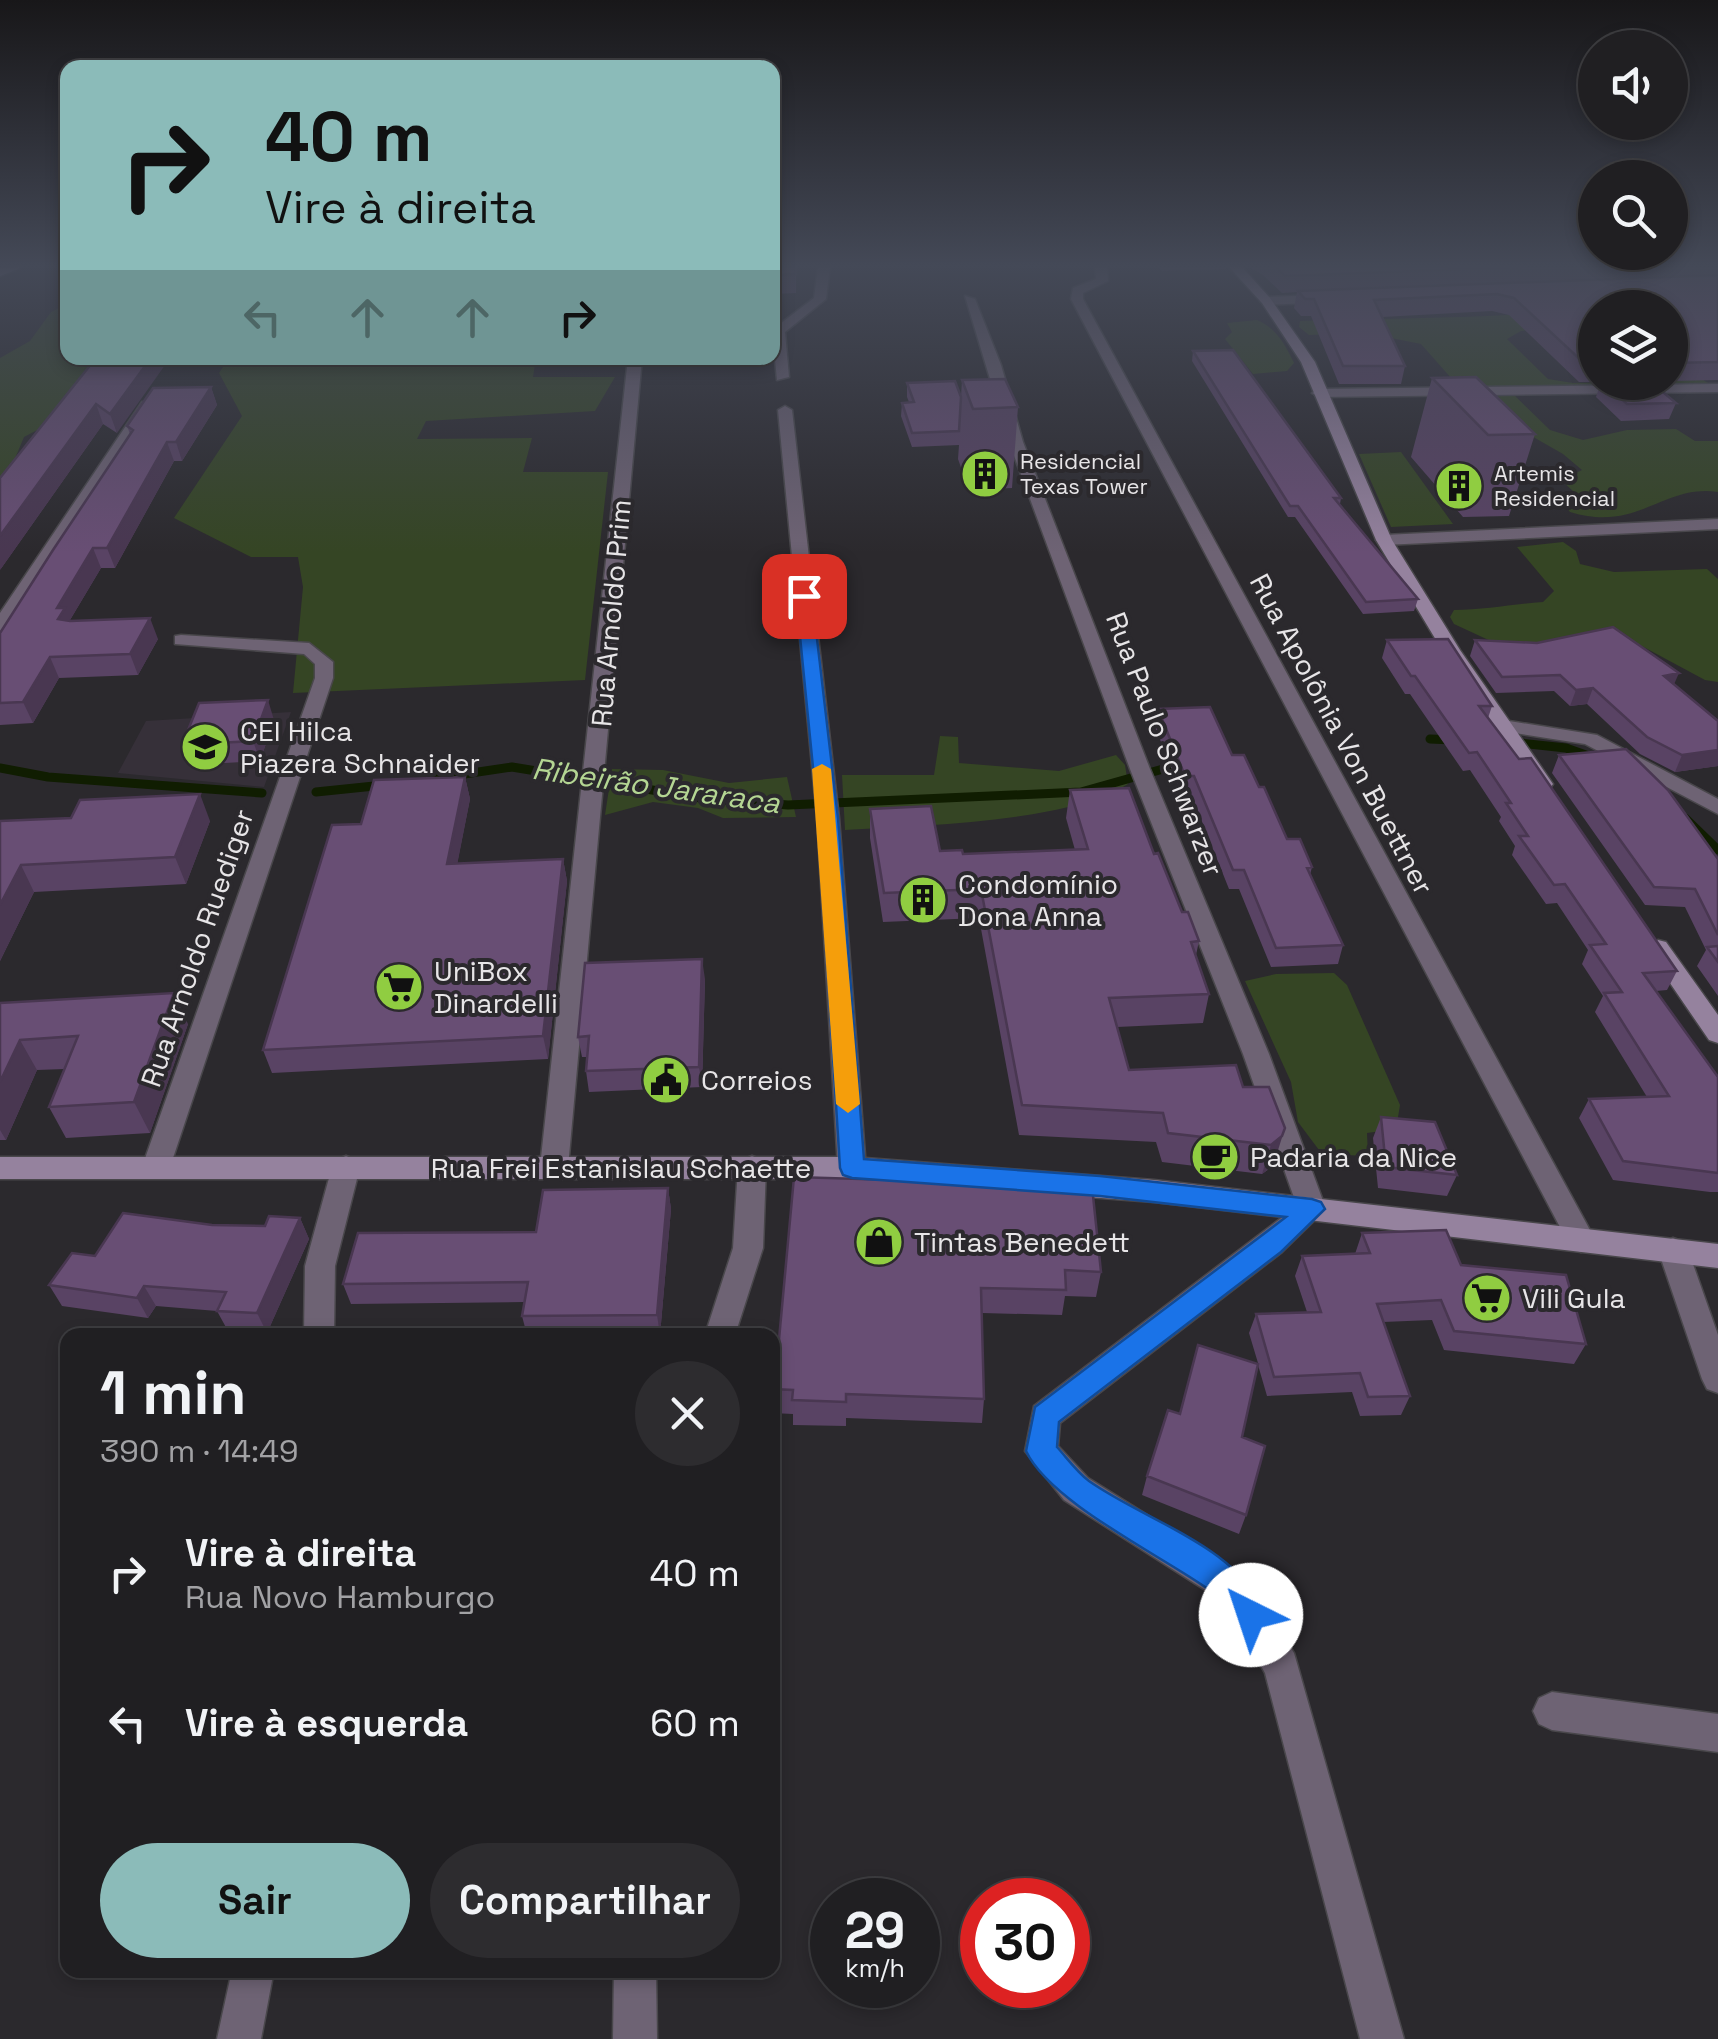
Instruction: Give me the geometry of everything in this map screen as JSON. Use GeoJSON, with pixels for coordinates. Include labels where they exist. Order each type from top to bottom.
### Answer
{"type":"FeatureCollection","features":[{"type":"Feature","properties":{"kind":"street"},"geometry":{"type":"LineString","coordinates":[[781,362],[782,377]]}},
{"type":"Feature","properties":{"kind":"street","name":"Rua Paulo Schwarzer"},"geometry":{"type":"LineString","coordinates":[[993,362],[1016,442],[1143,776],[1256,1054],[1312,1209]]}},
{"type":"Feature","properties":{"kind":"street","name":"Rua Apolônia Von Buettner"},"geometry":{"type":"LineString","coordinates":[[1112,362],[1581,1240]]}},
{"type":"Feature","properties":{"kind":"street"},"geometry":{"type":"LineString","coordinates":[[1308,362],[1384,540],[1451,650],[1562,810]]}},
{"type":"Feature","properties":{"kind":"street","name":"Rua Arnoldo Prim"},"geometry":{"type":"LineString","coordinates":[[554,1168],[634,365]]}},
{"type":"Feature","properties":{"kind":"street"},"geometry":{"type":"LineString","coordinates":[[1320,393],[1718,388]]}},
{"type":"Feature","properties":{"kind":"street"},"geometry":{"type":"LineString","coordinates":[[0,626],[158,389]]}},
{"type":"Feature","properties":{"kind":"street"},"geometry":{"type":"LineString","coordinates":[[785,410],[828,818],[852,1168]]}},
{"type":"Feature","properties":{"kind":"street"},"geometry":{"type":"LineString","coordinates":[[1384,540],[1718,524]]}},
{"type":"Feature","properties":{"kind":"street","name":"Rua Arnoldo Ruediger"},"geometry":{"type":"LineString","coordinates":[[156,1167],[324,678],[324,662],[310,650],[182,640]]}},
{"type":"Feature","properties":{"kind":"street"},"geometry":{"type":"LineString","coordinates":[[1510,736],[1590,739],[1718,808]]}},
{"type":"Feature","properties":{"kind":"street"},"geometry":{"type":"LineString","coordinates":[[1649,936],[1718,1034]]}},
{"type":"Feature","properties":{"kind":"street","name":"Rua Frei Estanislau Schaette"},"geometry":{"type":"LineString","coordinates":[[0,1168],[852,1168],[1100,1186],[1718,1256]]}},
{"type":"Feature","properties":{"kind":"street"},"geometry":{"type":"LineString","coordinates":[[318,1328],[320,1266],[346,1168]]}},
{"type":"Feature","properties":{"kind":"street"},"geometry":{"type":"LineString","coordinates":[[722,1328],[748,1248],[752,1168]]}},
{"type":"Feature","properties":{"kind":"street"},"geometry":{"type":"LineString","coordinates":[[1312,1209],[1272,1244],[1045,1416],[1041,1451],[1076,1489],[1172,1546],[1236,1590],[1281,1666],[1382,2039]]}},
{"type":"Feature","properties":{"kind":"street"},"geometry":{"type":"LineString","coordinates":[[1673,1250],[1718,1379]]}},
{"type":"Feature","properties":{"kind":"street"},"geometry":{"type":"LineString","coordinates":[[1552,1711],[1718,1732]]}},
{"type":"Feature","properties":{"kind":"street"},"geometry":{"type":"LineString","coordinates":[[238,2039],[251,1978]]}},
{"type":"Feature","properties":{"kind":"street"},"geometry":{"type":"LineString","coordinates":[[635,1978],[635,2039]]}},
{"type":"Feature","properties":{"kind":"shaded area","name":"CEI Hilca Piazera Schnaider"},"geometry":{"type":"Polygon","coordinates":[[[291,712],[264,787],[118,773],[146,721],[291,712]]]}},
{"type":"Feature","properties":{"kind":"green space"},"geometry":{"type":"Polygon","coordinates":[[[0,362],[102,365],[71,412],[24,437],[11,468],[0,482],[0,362]]]}},
{"type":"Feature","properties":{"kind":"green space"},"geometry":{"type":"Polygon","coordinates":[[[1244,362],[1294,363],[1287,371],[1253,374],[1244,362]]]}},
{"type":"Feature","properties":{"kind":"green space"},"geometry":{"type":"Polygon","coordinates":[[[1437,362],[1531,362],[1548,379],[1578,383],[1578,387],[1494,389],[1452,379],[1437,362]]]}},
{"type":"Feature","properties":{"kind":"green space"},"geometry":{"type":"Polygon","coordinates":[[[224,365],[535,365],[533,377],[615,377],[595,411],[426,421],[417,439],[532,438],[523,472],[608,472],[585,680],[293,693],[303,587],[298,557],[251,557],[174,518],[242,416],[219,373],[224,365]]]}},
{"type":"Feature","properties":{"kind":"green space"},"geometry":{"type":"Polygon","coordinates":[[[1688,378],[1700,378],[1708,383],[1688,384],[1688,378]]]}},
{"type":"Feature","properties":{"kind":"green space"},"geometry":{"type":"Polygon","coordinates":[[[1479,394],[1513,394],[1550,430],[1583,440],[1627,430],[1676,429],[1695,441],[1718,441],[1718,492],[1681,495],[1614,517],[1570,512],[1563,503],[1574,492],[1561,480],[1582,470],[1528,434],[1479,394]]]}},
{"type":"Feature","properties":{"kind":"green space"},"geometry":{"type":"Polygon","coordinates":[[[1401,452],[1453,524],[1391,527],[1359,454],[1401,452]]]}},
{"type":"Feature","properties":{"kind":"green space"},"geometry":{"type":"Polygon","coordinates":[[[1563,542],[1576,551],[1580,564],[1614,572],[1707,569],[1718,579],[1718,682],[1705,680],[1625,637],[1559,646],[1495,643],[1454,624],[1450,617],[1454,610],[1543,602],[1554,591],[1517,547],[1563,542]]]}},
{"type":"Feature","properties":{"kind":"green space"},"geometry":{"type":"Polygon","coordinates":[[[940,736],[958,737],[959,763],[1059,771],[1116,755],[1125,765],[1128,784],[1101,797],[1031,814],[952,824],[845,830],[842,775],[934,775],[940,736]]]}},
{"type":"Feature","properties":{"kind":"green space"},"geometry":{"type":"Polygon","coordinates":[[[612,769],[663,770],[729,783],[787,777],[796,817],[723,818],[698,808],[653,802],[605,815],[612,769]]]}},
{"type":"Feature","properties":{"kind":"green space"},"geometry":{"type":"Polygon","coordinates":[[[1334,973],[1347,985],[1400,1105],[1396,1129],[1367,1133],[1368,1156],[1322,1154],[1298,1122],[1291,1082],[1245,981],[1276,974],[1334,973]]]}},
{"type":"Feature","properties":{"kind":"building"},"geometry":{"type":"Polygon","coordinates":[[[1200,362],[1242,362],[1341,498],[1334,498],[1418,599],[1366,602],[1298,506],[1290,506],[1200,362]]]}},
{"type":"Feature","properties":{"kind":"building"},"geometry":{"type":"Polygon","coordinates":[[[1341,362],[1403,362],[1405,366],[1343,366],[1341,362]]]}},
{"type":"Feature","properties":{"kind":"building"},"geometry":{"type":"Polygon","coordinates":[[[90,365],[146,365],[110,414],[96,404],[0,536],[0,478],[90,365]]]}},
{"type":"Feature","properties":{"kind":"building"},"geometry":{"type":"Polygon","coordinates":[[[1476,377],[1535,434],[1488,435],[1432,378],[1476,377]]]}},
{"type":"Feature","properties":{"kind":"building"},"geometry":{"type":"Polygon","coordinates":[[[1005,379],[1018,407],[973,409],[962,380],[1005,379]]]}},
{"type":"Feature","properties":{"kind":"building"},"geometry":{"type":"Polygon","coordinates":[[[955,381],[961,397],[959,431],[912,433],[902,403],[914,402],[907,383],[955,381]]]}},
{"type":"Feature","properties":{"kind":"building"},"geometry":{"type":"Polygon","coordinates":[[[211,387],[176,442],[167,442],[107,548],[93,548],[57,608],[65,608],[58,619],[70,621],[150,618],[130,654],[50,657],[23,702],[0,703],[0,633],[133,430],[127,426],[153,388],[211,387]]]}},
{"type":"Feature","properties":{"kind":"building"},"geometry":{"type":"Polygon","coordinates":[[[1623,400],[1676,403],[1627,404],[1623,400]]]}},
{"type":"Feature","properties":{"kind":"building"},"geometry":{"type":"Polygon","coordinates":[[[1613,627],[1679,673],[1664,676],[1718,721],[1718,750],[1682,755],[1647,737],[1593,688],[1576,690],[1560,675],[1502,677],[1475,640],[1537,643],[1613,627]]]}},
{"type":"Feature","properties":{"kind":"building"},"geometry":{"type":"Polygon","coordinates":[[[1448,639],[1492,706],[1479,706],[1519,759],[1531,758],[1677,971],[1643,973],[1718,1077],[1718,1173],[1623,1161],[1589,1099],[1669,1096],[1604,993],[1622,992],[1590,945],[1606,944],[1565,884],[1554,885],[1519,836],[1528,836],[1477,752],[1469,753],[1387,640],[1448,639]]]}},
{"type":"Feature","properties":{"kind":"building"},"geometry":{"type":"Polygon","coordinates":[[[268,700],[253,741],[182,745],[199,703],[268,700]]]}},
{"type":"Feature","properties":{"kind":"building"},"geometry":{"type":"Polygon","coordinates":[[[1210,707],[1232,755],[1244,755],[1259,787],[1264,787],[1287,839],[1300,839],[1312,867],[1307,868],[1343,945],[1276,948],[1244,870],[1233,870],[1194,776],[1185,776],[1158,709],[1210,707]]]}},
{"type":"Feature","properties":{"kind":"building"},"geometry":{"type":"Polygon","coordinates":[[[1626,749],[1668,790],[1718,859],[1718,935],[1695,889],[1654,887],[1559,755],[1626,749]]]}},
{"type":"Feature","properties":{"kind":"building"},"geometry":{"type":"Polygon","coordinates":[[[465,777],[447,864],[563,859],[543,1036],[263,1050],[332,825],[361,824],[374,780],[465,777]]]}},
{"type":"Feature","properties":{"kind":"building"},"geometry":{"type":"Polygon","coordinates":[[[1129,788],[1154,854],[1158,853],[1182,912],[1188,912],[1199,941],[1191,942],[1209,994],[1109,998],[1129,1070],[1236,1065],[1243,1087],[1269,1087],[1285,1128],[1271,1145],[1168,1133],[1163,1113],[1022,1105],[981,889],[884,893],[870,809],[931,806],[940,851],[962,850],[963,854],[1088,849],[1070,790],[1129,788]]]}},
{"type":"Feature","properties":{"kind":"building"},"geometry":{"type":"Polygon","coordinates":[[[200,794],[175,857],[21,865],[0,905],[0,821],[71,818],[80,800],[200,794]]]}},
{"type":"Feature","properties":{"kind":"building"},"geometry":{"type":"Polygon","coordinates":[[[1718,946],[1718,962],[1707,947],[1718,946]]]}},
{"type":"Feature","properties":{"kind":"building"},"geometry":{"type":"Polygon","coordinates":[[[702,959],[699,1067],[586,1071],[589,1036],[578,1037],[585,963],[702,959]]]}},
{"type":"Feature","properties":{"kind":"building"},"geometry":{"type":"Polygon","coordinates":[[[174,993],[134,1102],[49,1107],[78,1036],[20,1040],[0,1082],[0,1003],[174,993]]]}},
{"type":"Feature","properties":{"kind":"building"},"geometry":{"type":"Polygon","coordinates":[[[1381,1117],[1435,1122],[1457,1175],[1386,1167],[1381,1117]]]}},
{"type":"Feature","properties":{"kind":"building"},"geometry":{"type":"Polygon","coordinates":[[[794,1177],[1092,1186],[1101,1272],[1065,1270],[1066,1290],[981,1288],[984,1399],[846,1394],[846,1402],[792,1400],[793,1390],[780,1389],[780,1329],[794,1177]]]}},
{"type":"Feature","properties":{"kind":"building"},"geometry":{"type":"Polygon","coordinates":[[[668,1188],[657,1315],[522,1316],[528,1282],[343,1284],[358,1233],[536,1232],[543,1190],[668,1188]]]}},
{"type":"Feature","properties":{"kind":"building"},"geometry":{"type":"Polygon","coordinates":[[[123,1213],[212,1225],[265,1226],[269,1216],[300,1218],[257,1313],[217,1311],[226,1292],[144,1286],[137,1298],[49,1285],[72,1253],[95,1256],[123,1213]]]}},
{"type":"Feature","properties":{"kind":"building"},"geometry":{"type":"Polygon","coordinates":[[[1446,1230],[1461,1265],[1566,1275],[1586,1344],[1454,1331],[1441,1300],[1377,1304],[1410,1396],[1368,1397],[1360,1373],[1274,1377],[1256,1314],[1321,1312],[1302,1256],[1370,1253],[1362,1233],[1446,1230]]]}},
{"type":"Feature","properties":{"kind":"building"},"geometry":{"type":"Polygon","coordinates":[[[1198,1345],[1258,1364],[1242,1437],[1265,1446],[1246,1515],[1147,1476],[1168,1410],[1180,1414],[1198,1345]]]}},
{"type":"Feature","properties":{"kind":"waterway","name":"Ribeirão Jararaca"},"geometry":{"type":"LineString","coordinates":[[1430,739],[1454,740]]}},
{"type":"Feature","properties":{"kind":"waterway","name":"Ribeirão Jararaca"},"geometry":{"type":"LineString","coordinates":[[1511,742],[1566,748],[1597,759]]}},
{"type":"Feature","properties":{"kind":"waterway","name":"Ribeirão Jararaca"},"geometry":{"type":"LineString","coordinates":[[431,779],[512,767],[701,798],[788,805],[1081,792],[1181,764]]}},
{"type":"Feature","properties":{"kind":"waterway","name":"Ribeirão Jararaca"},"geometry":{"type":"LineString","coordinates":[[0,768],[48,777],[262,793]]}},
{"type":"Feature","properties":{"kind":"waterway","name":"Ribeirão Jararaca"},"geometry":{"type":"LineString","coordinates":[[316,792],[384,785]]}},
{"type":"Feature","properties":{"kind":"waterway","name":"Ribeirão Jararaca"},"geometry":{"type":"LineString","coordinates":[[1685,818],[1718,850]]}},
{"type":"Feature","properties":{"kind":"slow traffic"},"geometry":{"type":"LineString","coordinates":[[822,769],[848,1104]]}},
{"type":"Feature","properties":{"kind":"place","name":"Residencial Texas Tower"},"geometry":{"type":"Point","coordinates":[985,474]}},
{"type":"Feature","properties":{"kind":"place","name":"Artemis Residencial"},"geometry":{"type":"Point","coordinates":[1459,486]}},
{"type":"Feature","properties":{"kind":"place","name":"CEI Hilca Piazera Schnaider"},"geometry":{"type":"Point","coordinates":[205,747]}},
{"type":"Feature","properties":{"kind":"place","name":"Condomínio Dona Anna"},"geometry":{"type":"Point","coordinates":[923,900]}},
{"type":"Feature","properties":{"kind":"place","name":"UniBox Dinardelli"},"geometry":{"type":"Point","coordinates":[399,987]}},
{"type":"Feature","properties":{"kind":"place","name":"Correios"},"geometry":{"type":"Point","coordinates":[666,1080]}},
{"type":"Feature","properties":{"kind":"place","name":"Padaria da Nice"},"geometry":{"type":"Point","coordinates":[1215,1157]}},
{"type":"Feature","properties":{"kind":"place","name":"Tintas Benedett"},"geometry":{"type":"Point","coordinates":[879,1242]}},
{"type":"Feature","properties":{"kind":"place","name":"Vili Gula"},"geometry":{"type":"Point","coordinates":[1487,1298]}},
{"type":"Feature","properties":{"kind":"route"},"geometry":{"type":"LineString","coordinates":[[804,596],[828,818],[852,1168],[1100,1186],[1312,1209],[1272,1244],[1045,1416],[1041,1451],[1076,1489],[1172,1546],[1236,1590],[1251,1615]]}}]}
